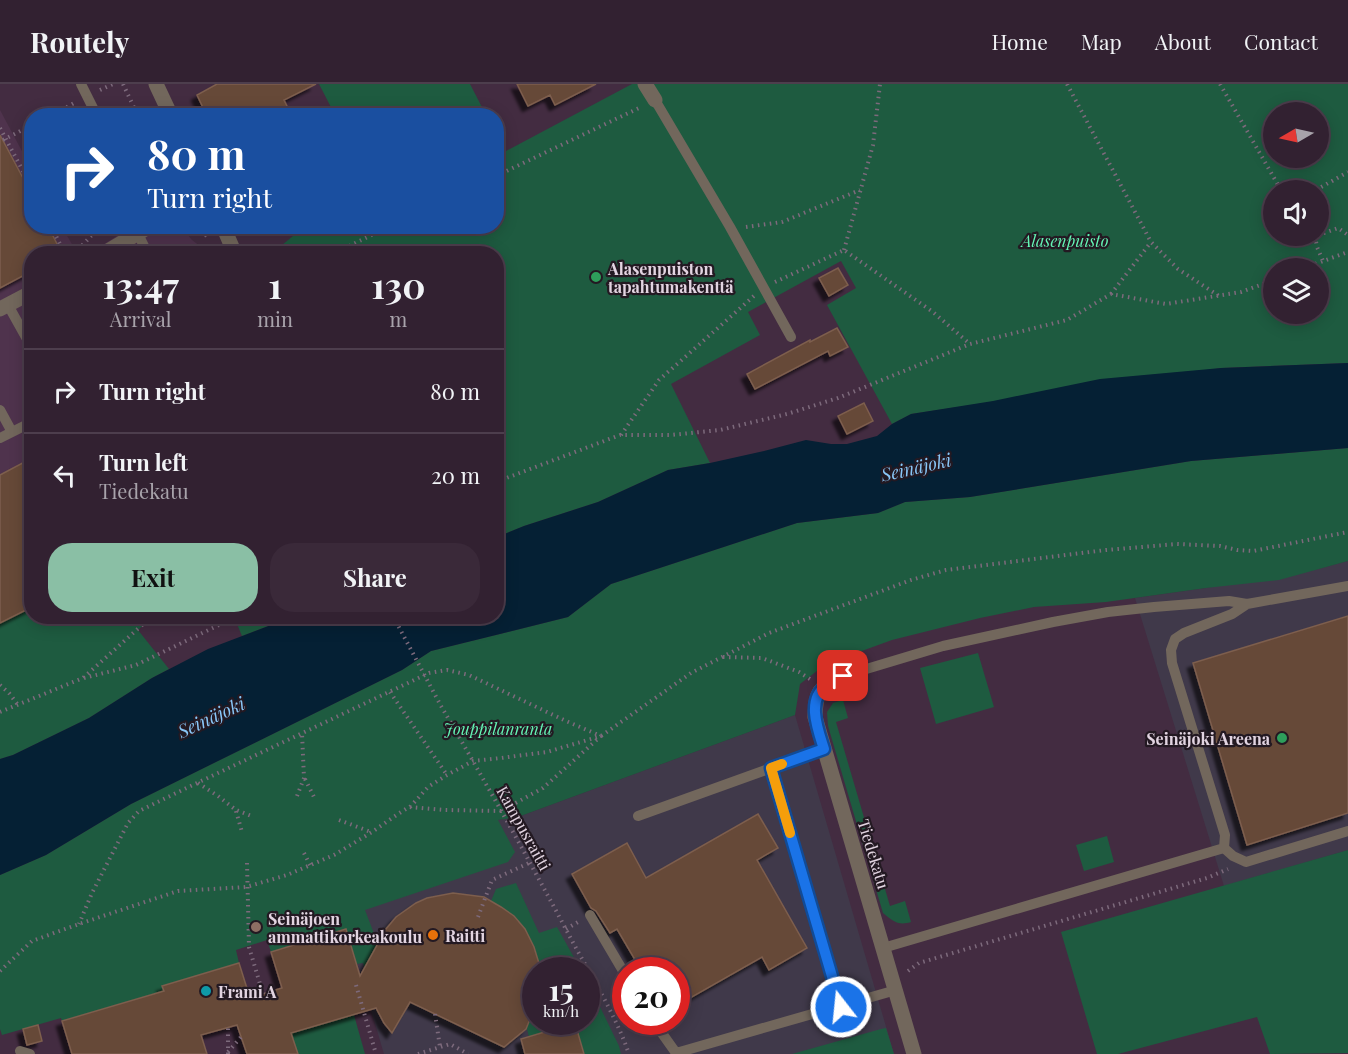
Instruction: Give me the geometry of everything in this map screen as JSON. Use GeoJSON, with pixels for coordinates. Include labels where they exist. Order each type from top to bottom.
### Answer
{"type":"FeatureCollection","features":[{"type":"Feature","properties":{"kind":"street"},"geometry":{"type":"LineString","coordinates":[[156,84],[167,108]]}},
{"type":"Feature","properties":{"kind":"street"},"geometry":{"type":"LineString","coordinates":[[645,84],[655,100]]}},
{"type":"Feature","properties":{"kind":"street"},"geometry":{"type":"LineString","coordinates":[[117,246],[137,234]]}},
{"type":"Feature","properties":{"kind":"street"},"geometry":{"type":"LineString","coordinates":[[4,307],[24,296]]}},
{"type":"Feature","properties":{"kind":"street"},"geometry":{"type":"LineString","coordinates":[[824,687],[843,676]]}},
{"type":"Feature","properties":{"kind":"street","name":"Tiedekatu"},"geometry":{"type":"LineString","coordinates":[[824,687],[816,699],[815,717],[914,1054]]}},
{"type":"Feature","properties":{"kind":"lane"},"geometry":{"type":"LineString","coordinates":[[81,84],[93,108]]}},
{"type":"Feature","properties":{"kind":"lane"},"geometry":{"type":"LineString","coordinates":[[655,100],[730,227],[791,337]]}},
{"type":"Feature","properties":{"kind":"lane"},"geometry":{"type":"LineString","coordinates":[[4,307],[24,336]]}},
{"type":"Feature","properties":{"kind":"lane"},"geometry":{"type":"LineString","coordinates":[[0,410],[12,432]]}},
{"type":"Feature","properties":{"kind":"lane"},"geometry":{"type":"LineString","coordinates":[[0,438],[24,426]]}},
{"type":"Feature","properties":{"kind":"lane"},"geometry":{"type":"LineString","coordinates":[[843,676],[944,646],[1108,612],[1229,601],[1247,604],[1348,586]]}},
{"type":"Feature","properties":{"kind":"lane"},"geometry":{"type":"LineString","coordinates":[[1224,848],[1225,835],[1172,663],[1171,650],[1175,639],[1184,633],[1232,614],[1247,604]]}},
{"type":"Feature","properties":{"kind":"lane"},"geometry":{"type":"LineString","coordinates":[[638,816],[824,749]]}},
{"type":"Feature","properties":{"kind":"lane"},"geometry":{"type":"LineString","coordinates":[[771,768],[841,1007]]}},
{"type":"Feature","properties":{"kind":"lane"},"geometry":{"type":"LineString","coordinates":[[1224,848],[1233,856],[1246,862],[1348,831]]}},
{"type":"Feature","properties":{"kind":"lane"},"geometry":{"type":"LineString","coordinates":[[883,948],[1224,848]]}},
{"type":"Feature","properties":{"kind":"lane"},"geometry":{"type":"LineString","coordinates":[[586,917],[613,957]]}},
{"type":"Feature","properties":{"kind":"lane"},"geometry":{"type":"LineString","coordinates":[[663,1035],[676,1053],[896,990]]}},
{"type":"Feature","properties":{"kind":"path"},"geometry":{"type":"LineString","coordinates":[[123,84],[134,108]]}},
{"type":"Feature","properties":{"kind":"path"},"geometry":{"type":"LineString","coordinates":[[844,250],[873,145],[880,84]]}},
{"type":"Feature","properties":{"kind":"path"},"geometry":{"type":"LineString","coordinates":[[1067,84],[1151,242],[1178,269],[1220,296]]}},
{"type":"Feature","properties":{"kind":"path"},"geometry":{"type":"LineString","coordinates":[[1220,84],[1275,180]]}},
{"type":"Feature","properties":{"kind":"path"},"geometry":{"type":"LineString","coordinates":[[504,172],[655,100]]}},
{"type":"Feature","properties":{"kind":"path"},"geometry":{"type":"LineString","coordinates":[[0,128],[24,174]]}},
{"type":"Feature","properties":{"kind":"path"},"geometry":{"type":"LineString","coordinates":[[4,139],[24,129]]}},
{"type":"Feature","properties":{"kind":"path"},"geometry":{"type":"LineString","coordinates":[[1329,183],[1348,172]]}},
{"type":"Feature","properties":{"kind":"path"},"geometry":{"type":"LineString","coordinates":[[730,227],[755,227],[782,222],[860,190]]}},
{"type":"Feature","properties":{"kind":"path"},"geometry":{"type":"LineString","coordinates":[[1329,231],[1338,228],[1348,237]]}},
{"type":"Feature","properties":{"kind":"path"},"geometry":{"type":"LineString","coordinates":[[82,246],[94,234]]}},
{"type":"Feature","properties":{"kind":"path"},"geometry":{"type":"LineString","coordinates":[[349,246],[374,234]]}},
{"type":"Feature","properties":{"kind":"path"},"geometry":{"type":"LineString","coordinates":[[504,479],[620,435],[671,435],[720,430],[787,414],[838,398],[970,344],[1067,320],[1111,294],[1151,242]]}},
{"type":"Feature","properties":{"kind":"path"},"geometry":{"type":"LineString","coordinates":[[1329,259],[1348,252]]}},
{"type":"Feature","properties":{"kind":"path"},"geometry":{"type":"LineString","coordinates":[[1111,294],[1166,304],[1241,292],[1263,284]]}},
{"type":"Feature","properties":{"kind":"path"},"geometry":{"type":"LineString","coordinates":[[409,807],[501,811],[543,788],[601,736],[691,673],[769,633],[911,580],[946,570],[1106,550],[1177,544],[1220,546],[1253,551],[1348,532]]}},
{"type":"Feature","properties":{"kind":"path"},"geometry":{"type":"LineString","coordinates":[[83,678],[143,624]]}},
{"type":"Feature","properties":{"kind":"path"},"geometry":{"type":"LineString","coordinates":[[0,712],[83,678],[136,664],[220,624]]}},
{"type":"Feature","properties":{"kind":"path","name":"Kampusraitti"},"geometry":{"type":"LineString","coordinates":[[397,624],[566,929],[625,1042],[629,1054]]}},
{"type":"Feature","properties":{"kind":"path"},"geometry":{"type":"LineString","coordinates":[[722,657],[762,658],[799,672],[824,687]]}},
{"type":"Feature","properties":{"kind":"path"},"geometry":{"type":"LineString","coordinates":[[79,924],[128,822],[139,811],[429,673],[447,670],[469,675],[601,736]]}},
{"type":"Feature","properties":{"kind":"path"},"geometry":{"type":"LineString","coordinates":[[0,685],[18,705]]}},
{"type":"Feature","properties":{"kind":"path"},"geometry":{"type":"LineString","coordinates":[[390,692],[447,774]]}},
{"type":"Feature","properties":{"kind":"path"},"geometry":{"type":"LineString","coordinates":[[297,796],[304,778],[302,733]]}},
{"type":"Feature","properties":{"kind":"path"},"geometry":{"type":"LineString","coordinates":[[0,971],[32,941],[79,924],[178,891],[246,887],[287,875],[334,855],[409,807],[428,787],[447,774],[473,760],[547,752],[601,736]]}},
{"type":"Feature","properties":{"kind":"path"},"geometry":{"type":"LineString","coordinates":[[304,778],[314,797]]}},
{"type":"Feature","properties":{"kind":"path"},"geometry":{"type":"LineString","coordinates":[[197,783],[236,810],[254,817]]}},
{"type":"Feature","properties":{"kind":"path"},"geometry":{"type":"LineString","coordinates":[[236,810],[242,832]]}},
{"type":"Feature","properties":{"kind":"path"},"geometry":{"type":"LineString","coordinates":[[339,820],[372,832]]}},
{"type":"Feature","properties":{"kind":"path"},"geometry":{"type":"LineString","coordinates":[[304,853],[310,865]]}},
{"type":"Feature","properties":{"kind":"path"},"geometry":{"type":"LineString","coordinates":[[908,978],[908,971],[919,963],[1208,878],[1246,862]]}},
{"type":"Feature","properties":{"kind":"path"},"geometry":{"type":"LineString","coordinates":[[247,863],[249,947],[263,994]]}},
{"type":"Feature","properties":{"kind":"path"},"geometry":{"type":"LineString","coordinates":[[478,917],[492,880],[529,863]]}},
{"type":"Feature","properties":{"kind":"path"},"geometry":{"type":"LineString","coordinates":[[566,929],[586,917]]}},
{"type":"Feature","properties":{"kind":"path"},"geometry":{"type":"LineString","coordinates":[[356,985],[376,1054]]}},
{"type":"Feature","properties":{"kind":"path"},"geometry":{"type":"LineString","coordinates":[[435,1014],[440,1047]]}},
{"type":"Feature","properties":{"kind":"path"},"geometry":{"type":"LineString","coordinates":[[228,1027],[228,1054]]}},
{"type":"Feature","properties":{"kind":"path"},"geometry":{"type":"LineString","coordinates":[[228,1054],[241,1037]]}},
{"type":"Feature","properties":{"kind":"path"},"geometry":{"type":"LineString","coordinates":[[418,1054],[450,1044],[468,1054]]}},
{"type":"Feature","properties":{"kind":"shaded area"},"geometry":{"type":"Polygon","coordinates":[[[0,110],[24,155],[24,234],[66,234],[73,246],[24,246],[24,611],[0,623],[0,110]]]}},
{"type":"Feature","properties":{"kind":"shaded area"},"geometry":{"type":"Polygon","coordinates":[[[120,234],[187,234],[200,246],[101,246],[120,234]]]}},
{"type":"Feature","properties":{"kind":"shaded area"},"geometry":{"type":"Polygon","coordinates":[[[1348,561],[1348,850],[1224,886],[1135,598],[1318,569],[1348,561]]]}},
{"type":"Feature","properties":{"kind":"shaded area"},"geometry":{"type":"Polygon","coordinates":[[[795,715],[894,1054],[384,1054],[330,871],[497,820],[518,817],[795,715]]]}},
{"type":"Feature","properties":{"kind":"green space"},"geometry":{"type":"Polygon","coordinates":[[[319,84],[470,84],[482,108],[331,108],[319,84]]]}},
{"type":"Feature","properties":{"kind":"green space","name":"Alasenpuisto"},"geometry":{"type":"Polygon","coordinates":[[[632,84],[1348,84],[1348,363],[1221,368],[911,414],[892,424],[827,305],[856,288],[841,261],[748,312],[760,335],[671,384],[710,463],[668,470],[598,502],[504,534],[504,246],[281,246],[295,234],[504,234],[504,147],[506,151],[632,84]]]}},
{"type":"Feature","properties":{"kind":"green space","name":"Jouppilanranta"},"geometry":{"type":"Polygon","coordinates":[[[1348,448],[1348,561],[1279,580],[1106,602],[1034,607],[892,640],[826,664],[800,684],[795,715],[518,817],[498,820],[515,852],[508,862],[365,910],[378,944],[367,975],[363,963],[356,964],[345,929],[271,952],[267,940],[236,950],[239,963],[163,986],[174,1023],[140,998],[62,1021],[61,1018],[2,1035],[0,1029],[0,875],[46,855],[131,804],[402,670],[431,651],[568,617],[611,584],[797,523],[878,513],[905,502],[970,497],[1191,461],[1348,448]]]}},
{"type":"Feature","properties":{"kind":"green space"},"geometry":{"type":"Polygon","coordinates":[[[24,611],[24,624],[144,624],[138,630],[169,669],[89,718],[13,755],[0,759],[0,623],[24,611]]]}},
{"type":"Feature","properties":{"kind":"green space"},"geometry":{"type":"Polygon","coordinates":[[[237,624],[274,624],[242,636],[237,624]]]}},
{"type":"Feature","properties":{"kind":"green space"},"geometry":{"type":"Polygon","coordinates":[[[978,653],[994,707],[936,724],[920,668],[978,653]]]}},
{"type":"Feature","properties":{"kind":"green space"},"geometry":{"type":"Polygon","coordinates":[[[843,700],[848,718],[836,722],[890,906],[905,901],[911,922],[896,922],[883,913],[828,726],[827,712],[833,703],[843,700]]]}},
{"type":"Feature","properties":{"kind":"green space"},"geometry":{"type":"Polygon","coordinates":[[[1107,836],[1114,862],[1084,871],[1076,845],[1107,836]]]}},
{"type":"Feature","properties":{"kind":"green space"},"geometry":{"type":"Polygon","coordinates":[[[1348,850],[1348,1053],[1270,1054],[1257,1017],[1118,1054],[1097,1054],[1061,932],[1348,850]]]}},
{"type":"Feature","properties":{"kind":"green space"},"geometry":{"type":"Polygon","coordinates":[[[516,883],[539,933],[557,927],[574,957],[536,957],[530,938],[517,921],[491,901],[496,889],[516,883]]]}},
{"type":"Feature","properties":{"kind":"green space"},"geometry":{"type":"Polygon","coordinates":[[[600,1007],[621,1054],[584,1054],[578,1035],[600,1035],[600,1007]]]}},
{"type":"Feature","properties":{"kind":"green space"},"geometry":{"type":"Polygon","coordinates":[[[354,1015],[365,1054],[298,1054],[291,1033],[354,1015]]]}},
{"type":"Feature","properties":{"kind":"green space"},"geometry":{"type":"Polygon","coordinates":[[[886,1028],[894,1054],[792,1054],[881,1029],[886,1028]]]}},
{"type":"Feature","properties":{"kind":"water","name":"Seinäjoki"},"geometry":{"type":"Polygon","coordinates":[[[1348,363],[1348,448],[1191,461],[970,497],[905,502],[878,513],[797,523],[611,584],[568,617],[431,651],[402,670],[131,804],[46,855],[0,875],[0,759],[13,755],[89,718],[152,678],[208,649],[274,624],[504,624],[504,534],[598,502],[668,470],[710,463],[806,440],[847,444],[877,436],[892,424],[911,414],[993,401],[1100,379],[1221,368],[1348,363]]]}},
{"type":"Feature","properties":{"kind":"building"},"geometry":{"type":"Polygon","coordinates":[[[217,84],[316,84],[284,100],[288,108],[203,108],[197,95],[217,84]]]}},
{"type":"Feature","properties":{"kind":"building"},"geometry":{"type":"Polygon","coordinates":[[[517,84],[596,84],[555,105],[550,95],[528,106],[517,84]]]}},
{"type":"Feature","properties":{"kind":"building"},"geometry":{"type":"Polygon","coordinates":[[[0,135],[24,180],[24,234],[52,234],[58,246],[24,246],[24,275],[0,288],[0,135]]]}},
{"type":"Feature","properties":{"kind":"building"},"geometry":{"type":"Polygon","coordinates":[[[838,268],[848,285],[829,296],[819,278],[838,268]]]}},
{"type":"Feature","properties":{"kind":"building"},"geometry":{"type":"Polygon","coordinates":[[[837,328],[848,347],[830,356],[828,351],[755,389],[747,374],[837,328]]]}},
{"type":"Feature","properties":{"kind":"building"},"geometry":{"type":"Polygon","coordinates":[[[864,403],[873,421],[847,434],[838,416],[864,403]]]}},
{"type":"Feature","properties":{"kind":"building"},"geometry":{"type":"Polygon","coordinates":[[[24,462],[24,611],[0,623],[0,475],[24,462]]]}},
{"type":"Feature","properties":{"kind":"building","name":"Seinäjoki Areena"},"geometry":{"type":"Polygon","coordinates":[[[1348,616],[1348,813],[1247,845],[1193,663],[1348,616]]]}},
{"type":"Feature","properties":{"kind":"building"},"geometry":{"type":"Polygon","coordinates":[[[758,814],[778,848],[757,860],[807,948],[769,970],[762,957],[690,998],[690,957],[633,957],[617,929],[610,933],[596,911],[591,908],[572,874],[627,843],[646,878],[758,814]]]}},
{"type":"Feature","properties":{"kind":"building"},"geometry":{"type":"Polygon","coordinates":[[[453,893],[484,897],[514,916],[525,929],[537,957],[522,957],[522,1032],[504,1047],[410,1002],[392,1033],[376,1008],[291,1033],[298,1054],[247,1054],[237,1025],[201,1035],[207,1054],[72,1054],[62,1021],[164,991],[162,986],[239,963],[250,998],[282,988],[271,952],[346,929],[360,976],[386,929],[396,917],[427,898],[453,893]]]}},
{"type":"Feature","properties":{"kind":"building"},"geometry":{"type":"Polygon","coordinates":[[[38,1025],[42,1041],[27,1045],[23,1029],[38,1025]]]}},
{"type":"Feature","properties":{"kind":"building"},"geometry":{"type":"Polygon","coordinates":[[[534,1035],[578,1035],[584,1054],[525,1054],[521,1039],[534,1035]]]}},
{"type":"Feature","properties":{"kind":"slow traffic"},"geometry":{"type":"LineString","coordinates":[[782,764],[771,768],[790,833]]}},
{"type":"Feature","properties":{"kind":"place","name":"Alasenpuiston tapahtumakenttä"},"geometry":{"type":"Point","coordinates":[596,277]}},
{"type":"Feature","properties":{"kind":"place","name":"Seinäjoki Areena"},"geometry":{"type":"Point","coordinates":[1282,738]}},
{"type":"Feature","properties":{"kind":"place","name":"Seinäjoen ammattikorkeakoulu"},"geometry":{"type":"Point","coordinates":[256,927]}},
{"type":"Feature","properties":{"kind":"place","name":"Raitti"},"geometry":{"type":"Point","coordinates":[433,935]}},
{"type":"Feature","properties":{"kind":"place","name":"Frami A"},"geometry":{"type":"Point","coordinates":[206,991]}},
{"type":"Feature","properties":{"kind":"route"},"geometry":{"type":"LineString","coordinates":[[841,1007],[771,768],[824,749],[815,717],[816,699],[824,687],[843,676]]}}]}
